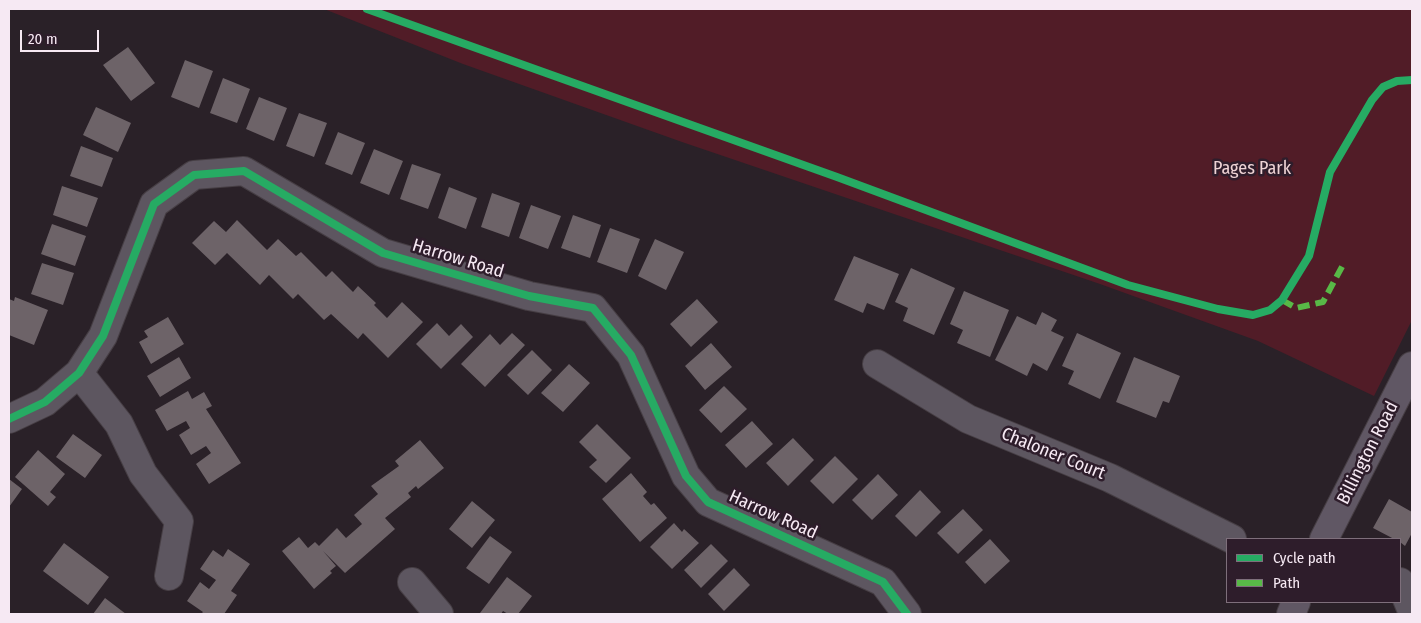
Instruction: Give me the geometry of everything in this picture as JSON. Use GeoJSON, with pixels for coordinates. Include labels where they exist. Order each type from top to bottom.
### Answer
{"type":"FeatureCollection","features":[{"type":"Feature","properties":{"kind":"street","name":"Harrow Road"},"geometry":{"type":"LineString","coordinates":[[9,419],[45,402],[78,373],[103,336],[154,204],[194,175],[244,172],[383,253],[528,296],[593,308],[630,355],[686,476],[708,502],[883,582],[907,614]]}},
{"type":"Feature","properties":{"kind":"street","name":"Chaloner Court"},"geometry":{"type":"LineString","coordinates":[[877,364],[968,420],[1110,478],[1230,538]]}},
{"type":"Feature","properties":{"kind":"street","name":"Billington Road"},"geometry":{"type":"LineString","coordinates":[[1327,538],[1412,366]]}},
{"type":"Feature","properties":{"kind":"street"},"geometry":{"type":"LineString","coordinates":[[78,373],[119,424],[142,474],[179,520],[169,576]]}},
{"type":"Feature","properties":{"kind":"street"},"geometry":{"type":"LineString","coordinates":[[412,582],[439,614]]}},
{"type":"Feature","properties":{"kind":"street"},"geometry":{"type":"LineString","coordinates":[[1401,584],[1412,611]]}},
{"type":"Feature","properties":{"kind":"green space","name":"Pages Park"},"geometry":{"type":"Polygon","coordinates":[[[324,9],[1412,9],[1412,320],[1374,396],[1258,341],[1100,284],[682,142],[463,64],[324,9]]]}},
{"type":"Feature","properties":{"kind":"building"},"geometry":{"type":"Polygon","coordinates":[[[128,47],[155,83],[131,101],[103,65],[128,47]]]}},
{"type":"Feature","properties":{"kind":"building"},"geometry":{"type":"Polygon","coordinates":[[[185,60],[213,71],[199,108],[171,97],[185,60]]]}},
{"type":"Feature","properties":{"kind":"building"},"geometry":{"type":"Polygon","coordinates":[[[223,78],[250,89],[237,123],[210,113],[223,78]]]}},
{"type":"Feature","properties":{"kind":"building"},"geometry":{"type":"Polygon","coordinates":[[[259,97],[287,108],[274,141],[246,129],[259,97]]]}},
{"type":"Feature","properties":{"kind":"building"},"geometry":{"type":"Polygon","coordinates":[[[96,107],[131,123],[118,152],[83,135],[96,107]]]}},
{"type":"Feature","properties":{"kind":"building"},"geometry":{"type":"Polygon","coordinates":[[[299,113],[327,123],[314,157],[286,146],[299,113]]]}},
{"type":"Feature","properties":{"kind":"building"},"geometry":{"type":"Polygon","coordinates":[[[338,132],[365,143],[352,175],[325,164],[338,132]]]}},
{"type":"Feature","properties":{"kind":"building"},"geometry":{"type":"Polygon","coordinates":[[[81,146],[113,158],[102,187],[70,176],[81,146]]]}},
{"type":"Feature","properties":{"kind":"building"},"geometry":{"type":"Polygon","coordinates":[[[374,149],[403,161],[389,195],[360,183],[374,149]]]}},
{"type":"Feature","properties":{"kind":"building"},"geometry":{"type":"Polygon","coordinates":[[[412,164],[441,174],[428,209],[400,199],[412,164]]]}},
{"type":"Feature","properties":{"kind":"building"},"geometry":{"type":"Polygon","coordinates":[[[62,186],[98,198],[87,227],[53,215],[62,186]]]}},
{"type":"Feature","properties":{"kind":"building"},"geometry":{"type":"Polygon","coordinates":[[[449,187],[477,198],[466,229],[438,218],[449,187]]]}},
{"type":"Feature","properties":{"kind":"building"},"geometry":{"type":"Polygon","coordinates":[[[492,193],[520,203],[509,237],[481,227],[492,193]]]}},
{"type":"Feature","properties":{"kind":"building"},"geometry":{"type":"Polygon","coordinates":[[[531,205],[561,216],[548,249],[519,238],[531,205]]]}},
{"type":"Feature","properties":{"kind":"building"},"geometry":{"type":"Polygon","coordinates":[[[573,215],[601,225],[590,258],[561,248],[573,215]]]}},
{"type":"Feature","properties":{"kind":"building"},"geometry":{"type":"Polygon","coordinates":[[[237,220],[267,250],[278,239],[296,256],[301,252],[326,277],[332,271],[353,292],[358,286],[376,303],[374,305],[387,318],[402,302],[423,322],[388,358],[363,333],[358,339],[331,314],[324,320],[298,294],[293,299],[269,275],[260,285],[227,253],[215,265],[192,243],[214,221],[226,232],[237,220]]]}},
{"type":"Feature","properties":{"kind":"building"},"geometry":{"type":"Polygon","coordinates":[[[52,224],[86,236],[75,266],[41,254],[52,224]]]}},
{"type":"Feature","properties":{"kind":"building"},"geometry":{"type":"Polygon","coordinates":[[[610,228],[640,239],[627,273],[597,262],[610,228]]]}},
{"type":"Feature","properties":{"kind":"building"},"geometry":{"type":"Polygon","coordinates":[[[655,239],[684,252],[666,290],[638,276],[655,239]]]}},
{"type":"Feature","properties":{"kind":"building"},"geometry":{"type":"Polygon","coordinates":[[[854,256],[899,274],[884,310],[867,303],[863,313],[834,300],[854,256]]]}},
{"type":"Feature","properties":{"kind":"building"},"geometry":{"type":"Polygon","coordinates":[[[42,263],[74,273],[63,305],[31,294],[42,263]]]}},
{"type":"Feature","properties":{"kind":"building"},"geometry":{"type":"Polygon","coordinates":[[[911,268],[955,288],[934,335],[903,321],[908,308],[895,302],[911,268]]]}},
{"type":"Feature","properties":{"kind":"building"},"geometry":{"type":"Polygon","coordinates":[[[964,291],[1009,310],[990,357],[957,343],[963,330],[950,324],[964,291]]]}},
{"type":"Feature","properties":{"kind":"building"},"geometry":{"type":"Polygon","coordinates":[[[15,297],[48,310],[34,345],[9,335],[9,299],[14,301],[15,297]]]}},
{"type":"Feature","properties":{"kind":"building"},"geometry":{"type":"Polygon","coordinates":[[[697,299],[718,322],[691,347],[670,324],[697,299]]]}},
{"type":"Feature","properties":{"kind":"building"},"geometry":{"type":"Polygon","coordinates":[[[1042,312],[1057,320],[1051,331],[1064,337],[1047,371],[1033,363],[1027,376],[995,360],[1017,316],[1036,325],[1042,312]]]}},
{"type":"Feature","properties":{"kind":"building"},"geometry":{"type":"Polygon","coordinates":[[[168,317],[184,344],[151,364],[139,342],[148,337],[144,331],[168,317]]]}},
{"type":"Feature","properties":{"kind":"building"},"geometry":{"type":"Polygon","coordinates":[[[437,323],[449,336],[461,324],[473,337],[441,369],[416,344],[437,323]]]}},
{"type":"Feature","properties":{"kind":"building"},"geometry":{"type":"Polygon","coordinates":[[[512,333],[525,345],[485,387],[461,364],[490,334],[500,345],[512,333]]]}},
{"type":"Feature","properties":{"kind":"building"},"geometry":{"type":"Polygon","coordinates":[[[1077,333],[1121,353],[1100,399],[1068,384],[1074,371],[1062,366],[1077,333]]]}},
{"type":"Feature","properties":{"kind":"building"},"geometry":{"type":"Polygon","coordinates":[[[711,343],[732,367],[705,390],[685,366],[711,343]]]}},
{"type":"Feature","properties":{"kind":"building"},"geometry":{"type":"Polygon","coordinates":[[[532,350],[552,370],[528,395],[507,375],[532,350]]]}},
{"type":"Feature","properties":{"kind":"building"},"geometry":{"type":"Polygon","coordinates":[[[179,357],[191,378],[160,397],[147,376],[179,357]]]}},
{"type":"Feature","properties":{"kind":"building"},"geometry":{"type":"Polygon","coordinates":[[[1134,357],[1180,376],[1169,403],[1163,401],[1156,418],[1116,402],[1134,357]]]}},
{"type":"Feature","properties":{"kind":"building"},"geometry":{"type":"Polygon","coordinates":[[[569,364],[590,383],[563,412],[541,393],[569,364]]]}},
{"type":"Feature","properties":{"kind":"building"},"geometry":{"type":"Polygon","coordinates":[[[724,386],[747,409],[721,433],[699,410],[724,386]]]}},
{"type":"Feature","properties":{"kind":"building"},"geometry":{"type":"Polygon","coordinates":[[[188,391],[192,399],[204,392],[212,406],[206,409],[241,463],[209,484],[196,464],[211,453],[206,446],[191,455],[179,435],[190,428],[186,421],[167,431],[155,410],[188,391]]]}},
{"type":"Feature","properties":{"kind":"building"},"geometry":{"type":"Polygon","coordinates":[[[752,421],[773,444],[746,468],[725,445],[752,421]]]}},
{"type":"Feature","properties":{"kind":"building"},"geometry":{"type":"Polygon","coordinates":[[[597,424],[631,458],[606,483],[589,467],[597,460],[579,442],[597,424]]]}},
{"type":"Feature","properties":{"kind":"building"},"geometry":{"type":"Polygon","coordinates":[[[73,434],[102,455],[85,478],[56,457],[73,434]]]}},
{"type":"Feature","properties":{"kind":"building"},"geometry":{"type":"Polygon","coordinates":[[[793,438],[814,460],[788,486],[766,463],[793,438]]]}},
{"type":"Feature","properties":{"kind":"building"},"geometry":{"type":"Polygon","coordinates":[[[420,440],[444,468],[418,489],[416,486],[408,493],[411,497],[385,518],[395,529],[345,573],[323,551],[336,566],[330,571],[332,573],[314,589],[282,551],[299,537],[308,548],[315,542],[319,546],[337,528],[346,538],[362,524],[354,515],[378,494],[371,486],[399,466],[395,461],[420,440]]]}},
{"type":"Feature","properties":{"kind":"building"},"geometry":{"type":"Polygon","coordinates":[[[38,450],[65,474],[50,492],[56,497],[48,506],[15,477],[38,450]]]}},
{"type":"Feature","properties":{"kind":"building"},"geometry":{"type":"Polygon","coordinates":[[[835,456],[858,479],[833,504],[810,481],[835,456]]]}},
{"type":"Feature","properties":{"kind":"building"},"geometry":{"type":"Polygon","coordinates":[[[631,473],[647,492],[643,496],[651,505],[654,503],[667,518],[640,542],[602,499],[631,473]]]}},
{"type":"Feature","properties":{"kind":"building"},"geometry":{"type":"Polygon","coordinates":[[[878,474],[898,495],[872,520],[852,500],[878,474]]]}},
{"type":"Feature","properties":{"kind":"building"},"geometry":{"type":"Polygon","coordinates":[[[9,479],[22,489],[9,507],[9,479]]]}},
{"type":"Feature","properties":{"kind":"building"},"geometry":{"type":"Polygon","coordinates":[[[920,490],[941,512],[916,537],[895,516],[920,490]]]}},
{"type":"Feature","properties":{"kind":"building"},"geometry":{"type":"Polygon","coordinates":[[[1389,499],[1412,512],[1412,533],[1405,546],[1401,543],[1401,538],[1392,538],[1373,528],[1389,499]]]}},
{"type":"Feature","properties":{"kind":"building"},"geometry":{"type":"Polygon","coordinates":[[[472,501],[495,520],[472,548],[449,529],[472,501]]]}},
{"type":"Feature","properties":{"kind":"building"},"geometry":{"type":"Polygon","coordinates":[[[963,509],[983,530],[958,554],[937,533],[963,509]]]}},
{"type":"Feature","properties":{"kind":"building"},"geometry":{"type":"Polygon","coordinates":[[[674,523],[682,532],[684,529],[699,543],[672,569],[650,547],[674,523]]]}},
{"type":"Feature","properties":{"kind":"building"},"geometry":{"type":"Polygon","coordinates":[[[490,536],[512,552],[489,584],[466,568],[490,536]]]}},
{"type":"Feature","properties":{"kind":"building"},"geometry":{"type":"Polygon","coordinates":[[[990,539],[1010,561],[985,584],[965,562],[990,539]]]}},
{"type":"Feature","properties":{"kind":"building"},"geometry":{"type":"Polygon","coordinates":[[[64,543],[109,577],[88,605],[43,571],[64,543]]]}},
{"type":"Feature","properties":{"kind":"building"},"geometry":{"type":"Polygon","coordinates":[[[711,544],[728,561],[701,588],[684,570],[711,544]]]}},
{"type":"Feature","properties":{"kind":"building"},"geometry":{"type":"Polygon","coordinates":[[[228,549],[250,564],[231,591],[237,595],[224,614],[201,614],[203,612],[187,601],[200,582],[209,589],[216,580],[200,569],[213,550],[223,557],[228,549]]]}},
{"type":"Feature","properties":{"kind":"building"},"geometry":{"type":"Polygon","coordinates":[[[734,568],[750,585],[724,611],[708,594],[734,568]]]}},
{"type":"Feature","properties":{"kind":"building"},"geometry":{"type":"Polygon","coordinates":[[[507,577],[532,596],[518,614],[508,614],[503,611],[501,614],[481,614],[480,613],[507,577]]]}},
{"type":"Feature","properties":{"kind":"building"},"geometry":{"type":"Polygon","coordinates":[[[105,598],[126,614],[93,614],[105,598]]]}},
{"type":"Feature","properties":{"kind":"marked path"},"geometry":{"type":"LineString","coordinates":[[1282,300],[1296,308],[1323,302],[1344,263]]}},
{"type":"Feature","properties":{"kind":"cycle path"},"geometry":{"type":"LineString","coordinates":[[367,9],[837,177],[1128,285],[1218,309],[1253,315],[1270,310],[1282,300],[1309,256],[1330,172],[1372,100],[1383,87],[1397,81],[1412,80]]}},
{"type":"Feature","properties":{"kind":"cycle path"},"geometry":{"type":"LineString","coordinates":[[9,419],[45,402],[79,373],[103,336],[154,204],[194,175],[244,171],[383,253],[529,296],[593,308],[631,355],[686,476],[708,502],[883,582],[907,614]]}}]}
